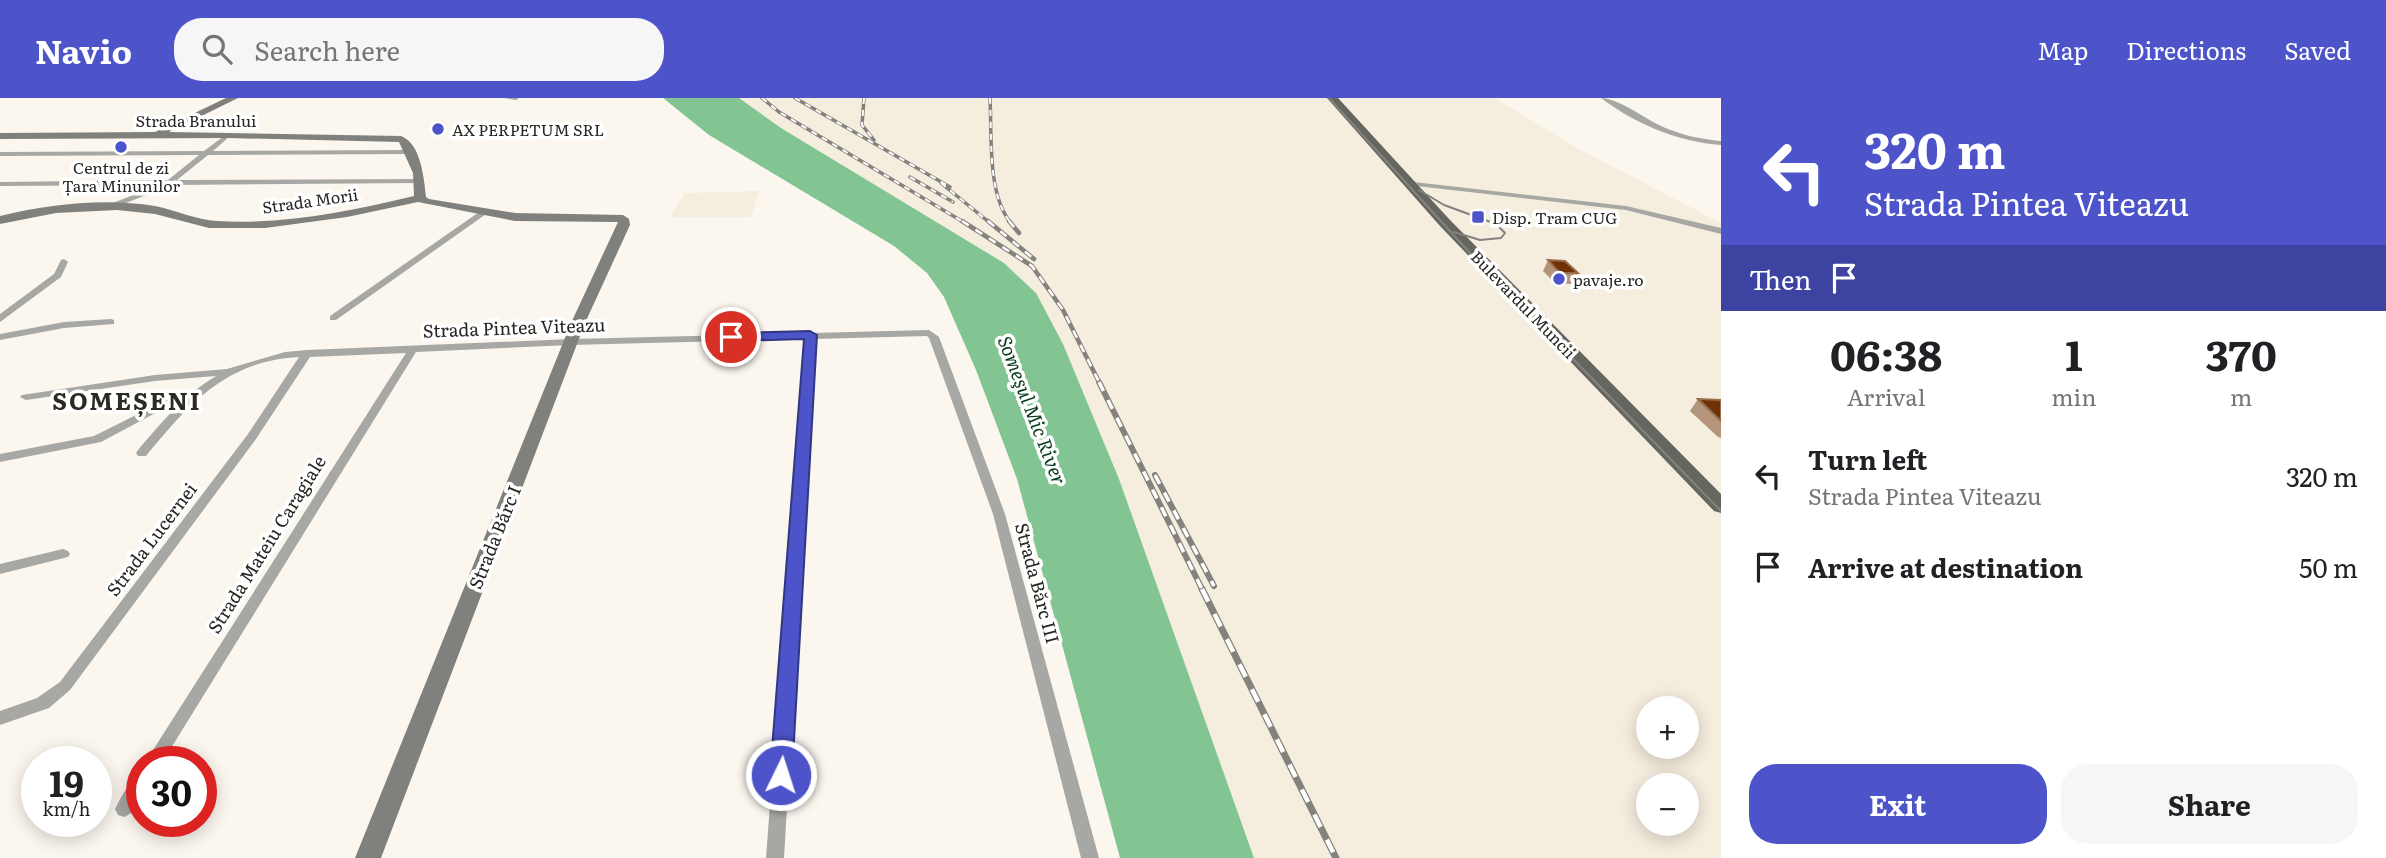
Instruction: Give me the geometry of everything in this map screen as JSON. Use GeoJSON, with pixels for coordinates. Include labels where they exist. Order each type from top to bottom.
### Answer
{"type":"FeatureCollection","features":[{"type":"Feature","properties":{"kind":"main road","name":"Bulevardul Muncii"},"geometry":{"type":"LineString","coordinates":[[1332,98],[1408,183],[1721,506]]}},
{"type":"Feature","properties":{"kind":"street"},"geometry":{"type":"LineString","coordinates":[[153,135],[233,98]]}},
{"type":"Feature","properties":{"kind":"street"},"geometry":{"type":"LineString","coordinates":[[507,98],[516,98]]}},
{"type":"Feature","properties":{"kind":"street"},"geometry":{"type":"LineString","coordinates":[[1604,98],[1669,133],[1701,142],[1721,143]]}},
{"type":"Feature","properties":{"kind":"street"},"geometry":{"type":"LineString","coordinates":[[108,208],[169,184],[228,135]]}},
{"type":"Feature","properties":{"kind":"street","name":"Strada Branului"},"geometry":{"type":"LineString","coordinates":[[0,136],[228,135],[391,139],[404,140],[409,152]]}},
{"type":"Feature","properties":{"kind":"street"},"geometry":{"type":"LineString","coordinates":[[0,154],[409,152],[420,181],[419,198]]}},
{"type":"Feature","properties":{"kind":"street"},"geometry":{"type":"LineString","coordinates":[[0,184],[420,181]]}},
{"type":"Feature","properties":{"kind":"street"},"geometry":{"type":"LineString","coordinates":[[1408,183],[1626,208],[1721,231]]}},
{"type":"Feature","properties":{"kind":"street","name":"Strada Morii"},"geometry":{"type":"LineString","coordinates":[[0,220],[52,210],[108,208],[155,210],[204,224],[227,225],[338,213],[419,198],[425,202],[527,218],[623,219]]}},
{"type":"Feature","properties":{"kind":"street"},"geometry":{"type":"LineString","coordinates":[[333,318],[485,212]]}},
{"type":"Feature","properties":{"kind":"street","name":"Strada Bărc I"},"geometry":{"type":"LineString","coordinates":[[368,858],[571,342],[624,225],[623,219]]}},
{"type":"Feature","properties":{"kind":"street"},"geometry":{"type":"LineString","coordinates":[[0,318],[58,275],[64,262]]}},
{"type":"Feature","properties":{"kind":"street"},"geometry":{"type":"LineString","coordinates":[[0,337],[64,325],[111,322]]}},
{"type":"Feature","properties":{"kind":"street","name":"Strada Pintea Viteazu"},"geometry":{"type":"LineString","coordinates":[[142,453],[192,397],[230,372],[269,359],[307,354],[571,342],[922,332]]}},
{"type":"Feature","properties":{"kind":"street","name":"Strada Bărc III"},"geometry":{"type":"LineString","coordinates":[[922,332],[933,337],[999,514],[1090,858]]}},
{"type":"Feature","properties":{"kind":"street"},"geometry":{"type":"LineString","coordinates":[[775,858],[810,335]]}},
{"type":"Feature","properties":{"kind":"street","name":"Strada Mateiu Caragiale"},"geometry":{"type":"LineString","coordinates":[[163,746],[413,349]]}},
{"type":"Feature","properties":{"kind":"street","name":"Strada Lucernei"},"geometry":{"type":"LineString","coordinates":[[0,718],[43,703],[65,686],[252,436],[307,354]]}},
{"type":"Feature","properties":{"kind":"street"},"geometry":{"type":"LineString","coordinates":[[26,397],[155,378],[230,372]]}},
{"type":"Feature","properties":{"kind":"street"},"geometry":{"type":"LineString","coordinates":[[0,458],[97,439],[172,400]]}},
{"type":"Feature","properties":{"kind":"street"},"geometry":{"type":"LineString","coordinates":[[0,569],[64,554]]}},
{"type":"Feature","properties":{"kind":"shaded area"},"geometry":{"type":"Polygon","coordinates":[[[739,98],[1495,98],[1575,147],[1721,223],[1721,858],[1254,858],[1119,479],[1063,344],[1036,293],[1004,263],[781,128],[739,98]]]}},
{"type":"Feature","properties":{"kind":"shaded area"},"geometry":{"type":"Polygon","coordinates":[[[759,191],[751,217],[670,217],[685,193],[759,191]]]}},
{"type":"Feature","properties":{"kind":"water","name":"Someşul Mic River"},"geometry":{"type":"Polygon","coordinates":[[[663,98],[739,98],[781,128],[1004,263],[1036,293],[1063,344],[1119,479],[1254,858],[1120,858],[1017,479],[976,370],[944,297],[927,273],[894,246],[709,135],[663,98]]]}},
{"type":"Feature","properties":{"kind":"building"},"geometry":{"type":"Polygon","coordinates":[[[1548,260],[1565,261],[1578,273],[1560,273],[1548,260]]]}},
{"type":"Feature","properties":{"kind":"building"},"geometry":{"type":"Polygon","coordinates":[[[1698,399],[1721,400],[1721,421],[1698,399]]]}},
{"type":"Feature","properties":{"kind":"tram line"},"geometry":{"type":"LineString","coordinates":[[1329,98],[1469,252],[1721,511]]}},
{"type":"Feature","properties":{"kind":"tram line"},"geometry":{"type":"LineString","coordinates":[[1419,190],[1444,205],[1496,224],[1505,233],[1501,238],[1480,240],[1454,232]]}},
{"type":"Feature","properties":{"kind":"railway"},"geometry":{"type":"LineString","coordinates":[[762,98],[779,112],[965,223]]}},
{"type":"Feature","properties":{"kind":"railway"},"geometry":{"type":"LineString","coordinates":[[795,98],[950,187]]}},
{"type":"Feature","properties":{"kind":"railway"},"geometry":{"type":"LineString","coordinates":[[864,98],[862,125],[874,140]]}},
{"type":"Feature","properties":{"kind":"railway"},"geometry":{"type":"LineString","coordinates":[[990,98],[994,181],[1003,211],[1011,223]]}},
{"type":"Feature","properties":{"kind":"railway"},"geometry":{"type":"LineString","coordinates":[[910,177],[953,202]]}},
{"type":"Feature","properties":{"kind":"railway"},"geometry":{"type":"LineString","coordinates":[[941,183],[990,223]]}},
{"type":"Feature","properties":{"kind":"railway"},"geometry":{"type":"LineString","coordinates":[[962,221],[1032,266],[1063,310],[1099,382]]}},
{"type":"Feature","properties":{"kind":"railway"},"geometry":{"type":"LineString","coordinates":[[988,221],[1034,259]]}},
{"type":"Feature","properties":{"kind":"railway"},"geometry":{"type":"LineString","coordinates":[[1009,221],[1019,233]]}},
{"type":"Feature","properties":{"kind":"railway"},"geometry":{"type":"LineString","coordinates":[[1099,382],[1203,591]]}},
{"type":"Feature","properties":{"kind":"railway"},"geometry":{"type":"LineString","coordinates":[[1155,475],[1214,586]]}},
{"type":"Feature","properties":{"kind":"railway"},"geometry":{"type":"LineString","coordinates":[[1202,589],[1336,858]]}},
{"type":"Feature","properties":{"kind":"place","name":"AX PERPETUM SRL"},"geometry":{"type":"Point","coordinates":[438,129]}},
{"type":"Feature","properties":{"kind":"place","name":"Centrul de zi Țara Minunilor"},"geometry":{"type":"Point","coordinates":[121,147]}},
{"type":"Feature","properties":{"kind":"place","name":"Disp. Tram CUG"},"geometry":{"type":"Point","coordinates":[1478,217]}},
{"type":"Feature","properties":{"kind":"place","name":"pavaje.ro"},"geometry":{"type":"Point","coordinates":[1559,279]}},
{"type":"Feature","properties":{"kind":"district","name":"SOMEȘENI"},"geometry":{"type":"Point","coordinates":[127,399]}},
{"type":"Feature","properties":{"kind":"route"},"geometry":{"type":"LineString","coordinates":[[731,337],[810,335],[781,775]]}}]}
